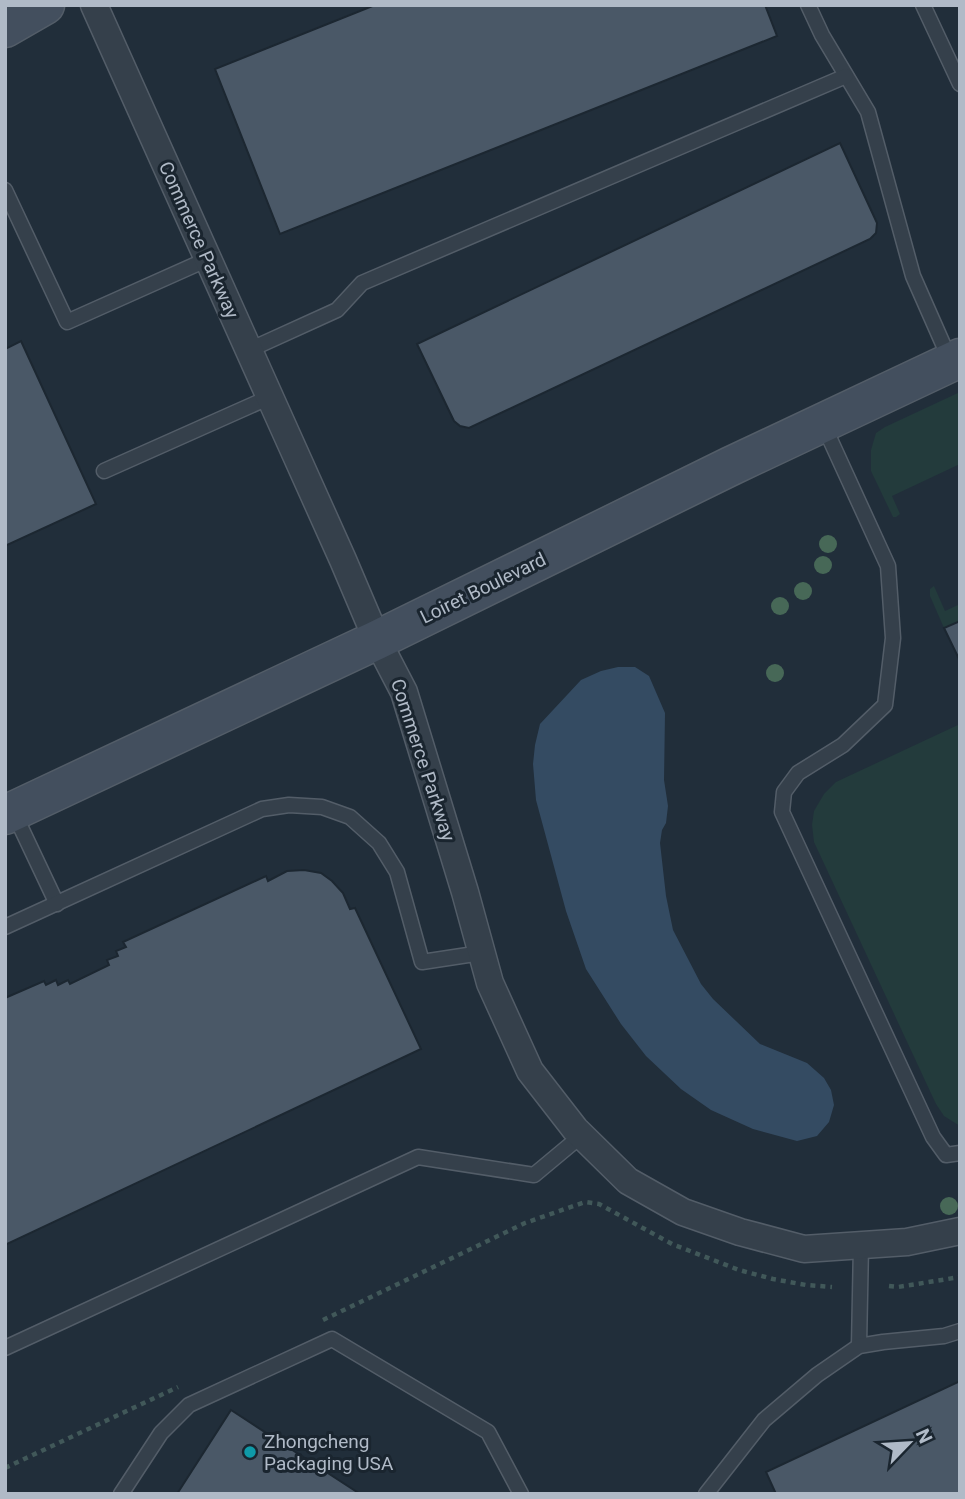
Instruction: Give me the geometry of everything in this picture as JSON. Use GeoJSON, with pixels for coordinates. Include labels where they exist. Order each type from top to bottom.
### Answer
{"type":"FeatureCollection","features":[{"type":"Feature","properties":{"kind":"street","name":"Commerce Parkway"},"geometry":{"type":"LineString","coordinates":[[94,5],[377,640],[404,692],[490,983],[530,1071],[582,1135],[628,1181],[683,1212],[740,1232],[804,1249],[907,1242],[960,1231]]}},
{"type":"Feature","properties":{"kind":"street","name":"Loiret Boulevard"},"geometry":{"type":"LineString","coordinates":[[9,813],[377,640],[955,360]]}},
{"type":"Feature","properties":{"kind":"lane"},"geometry":{"type":"LineString","coordinates":[[808,5],[822,35],[868,112],[914,276],[955,360]]}},
{"type":"Feature","properties":{"kind":"lane"},"geometry":{"type":"LineString","coordinates":[[923,5],[960,85]]}},
{"type":"Feature","properties":{"kind":"lane"},"geometry":{"type":"LineString","coordinates":[[249,350],[337,310],[362,283],[846,76]]}},
{"type":"Feature","properties":{"kind":"lane"},"geometry":{"type":"LineString","coordinates":[[5,190],[67,321],[208,259]]}},
{"type":"Feature","properties":{"kind":"lane"},"geometry":{"type":"LineString","coordinates":[[104,471],[270,397]]}},
{"type":"Feature","properties":{"kind":"lane"},"geometry":{"type":"LineString","coordinates":[[822,423],[888,566],[893,638],[885,705],[843,745],[798,773],[784,792],[782,812],[933,1137],[946,1155],[960,1153]]}},
{"type":"Feature","properties":{"kind":"lane"},"geometry":{"type":"LineString","coordinates":[[5,927],[262,809],[289,805],[322,807],[350,817],[379,843],[397,872],[422,962],[481,953]]}},
{"type":"Feature","properties":{"kind":"lane"},"geometry":{"type":"LineString","coordinates":[[9,813],[57,904]]}},
{"type":"Feature","properties":{"kind":"lane"},"geometry":{"type":"LineString","coordinates":[[5,1348],[418,1157],[534,1175],[582,1135]]}},
{"type":"Feature","properties":{"kind":"lane"},"geometry":{"type":"LineString","coordinates":[[859,1346],[860,1245]]}},
{"type":"Feature","properties":{"kind":"lane"},"geometry":{"type":"LineString","coordinates":[[706,1494],[765,1420],[817,1375],[859,1346],[944,1336],[960,1331]]}},
{"type":"Feature","properties":{"kind":"lane"},"geometry":{"type":"LineString","coordinates":[[121,1494],[161,1433],[189,1405],[332,1339],[488,1432],[521,1494]]}},
{"type":"Feature","properties":{"kind":"path"},"geometry":{"type":"LineString","coordinates":[[322,1321],[525,1223],[585,1202],[599,1204],[673,1244],[727,1266],[772,1279],[832,1287]]}},
{"type":"Feature","properties":{"kind":"path"},"geometry":{"type":"LineString","coordinates":[[889,1286],[898,1287],[960,1277]]}},
{"type":"Feature","properties":{"kind":"path"},"geometry":{"type":"LineString","coordinates":[[5,1468],[184,1385]]}},
{"type":"Feature","properties":{"kind":"green space"},"geometry":{"type":"Polygon","coordinates":[[[960,392],[960,464],[892,496],[900,514],[893,517],[871,471],[871,450],[876,433],[960,392]]]}},
{"type":"Feature","properties":{"kind":"green space"},"geometry":{"type":"Polygon","coordinates":[[[934,586],[945,611],[960,604],[960,621],[944,628],[930,596],[930,589],[934,586]]]}},
{"type":"Feature","properties":{"kind":"green space"},"geometry":{"type":"Polygon","coordinates":[[[960,724],[960,1126],[944,1116],[936,1104],[814,842],[812,825],[814,811],[824,794],[836,782],[960,724]]]}},
{"type":"Feature","properties":{"kind":"water"},"geometry":{"type":"Polygon","coordinates":[[[618,667],[635,667],[649,676],[665,713],[664,780],[668,806],[660,843],[673,930],[701,984],[713,999],[760,1044],[807,1063],[824,1078],[831,1090],[834,1105],[829,1122],[817,1136],[797,1141],[753,1129],[711,1110],[681,1089],[646,1056],[621,1024],[586,969],[566,911],[536,800],[533,764],[535,745],[540,724],[581,680],[618,667]]]}},
{"type":"Feature","properties":{"kind":"building"},"geometry":{"type":"Polygon","coordinates":[[[375,5],[765,5],[777,36],[280,234],[215,69],[375,5]]]}},
{"type":"Feature","properties":{"kind":"building"},"geometry":{"type":"Polygon","coordinates":[[[840,143],[877,223],[876,233],[870,239],[469,428],[454,421],[417,344],[840,143]]]}},
{"type":"Feature","properties":{"kind":"building"},"geometry":{"type":"Polygon","coordinates":[[[21,341],[96,504],[5,546],[5,349],[21,341]]]}},
{"type":"Feature","properties":{"kind":"building"},"geometry":{"type":"Polygon","coordinates":[[[960,621],[960,661],[944,628],[960,621]]]}},
{"type":"Feature","properties":{"kind":"building"},"geometry":{"type":"Polygon","coordinates":[[[287,871],[321,873],[332,881],[343,893],[350,909],[355,908],[421,1049],[5,1245],[5,998],[44,981],[46,985],[56,980],[58,985],[68,980],[70,984],[109,965],[107,960],[118,956],[116,951],[126,947],[123,942],[266,876],[268,881],[287,871]]]}},
{"type":"Feature","properties":{"kind":"building"},"geometry":{"type":"Polygon","coordinates":[[[960,1381],[960,1494],[776,1494],[766,1472],[960,1381]]]}},
{"type":"Feature","properties":{"kind":"building","name":"Zhongcheng Packaging USA"},"geometry":{"type":"Polygon","coordinates":[[[231,1410],[360,1494],[177,1494],[231,1410]]]}},
{"type":"Feature","properties":{"kind":"place","name":"Zhongcheng Packaging USA"},"geometry":{"type":"Point","coordinates":[250,1452]}}]}
